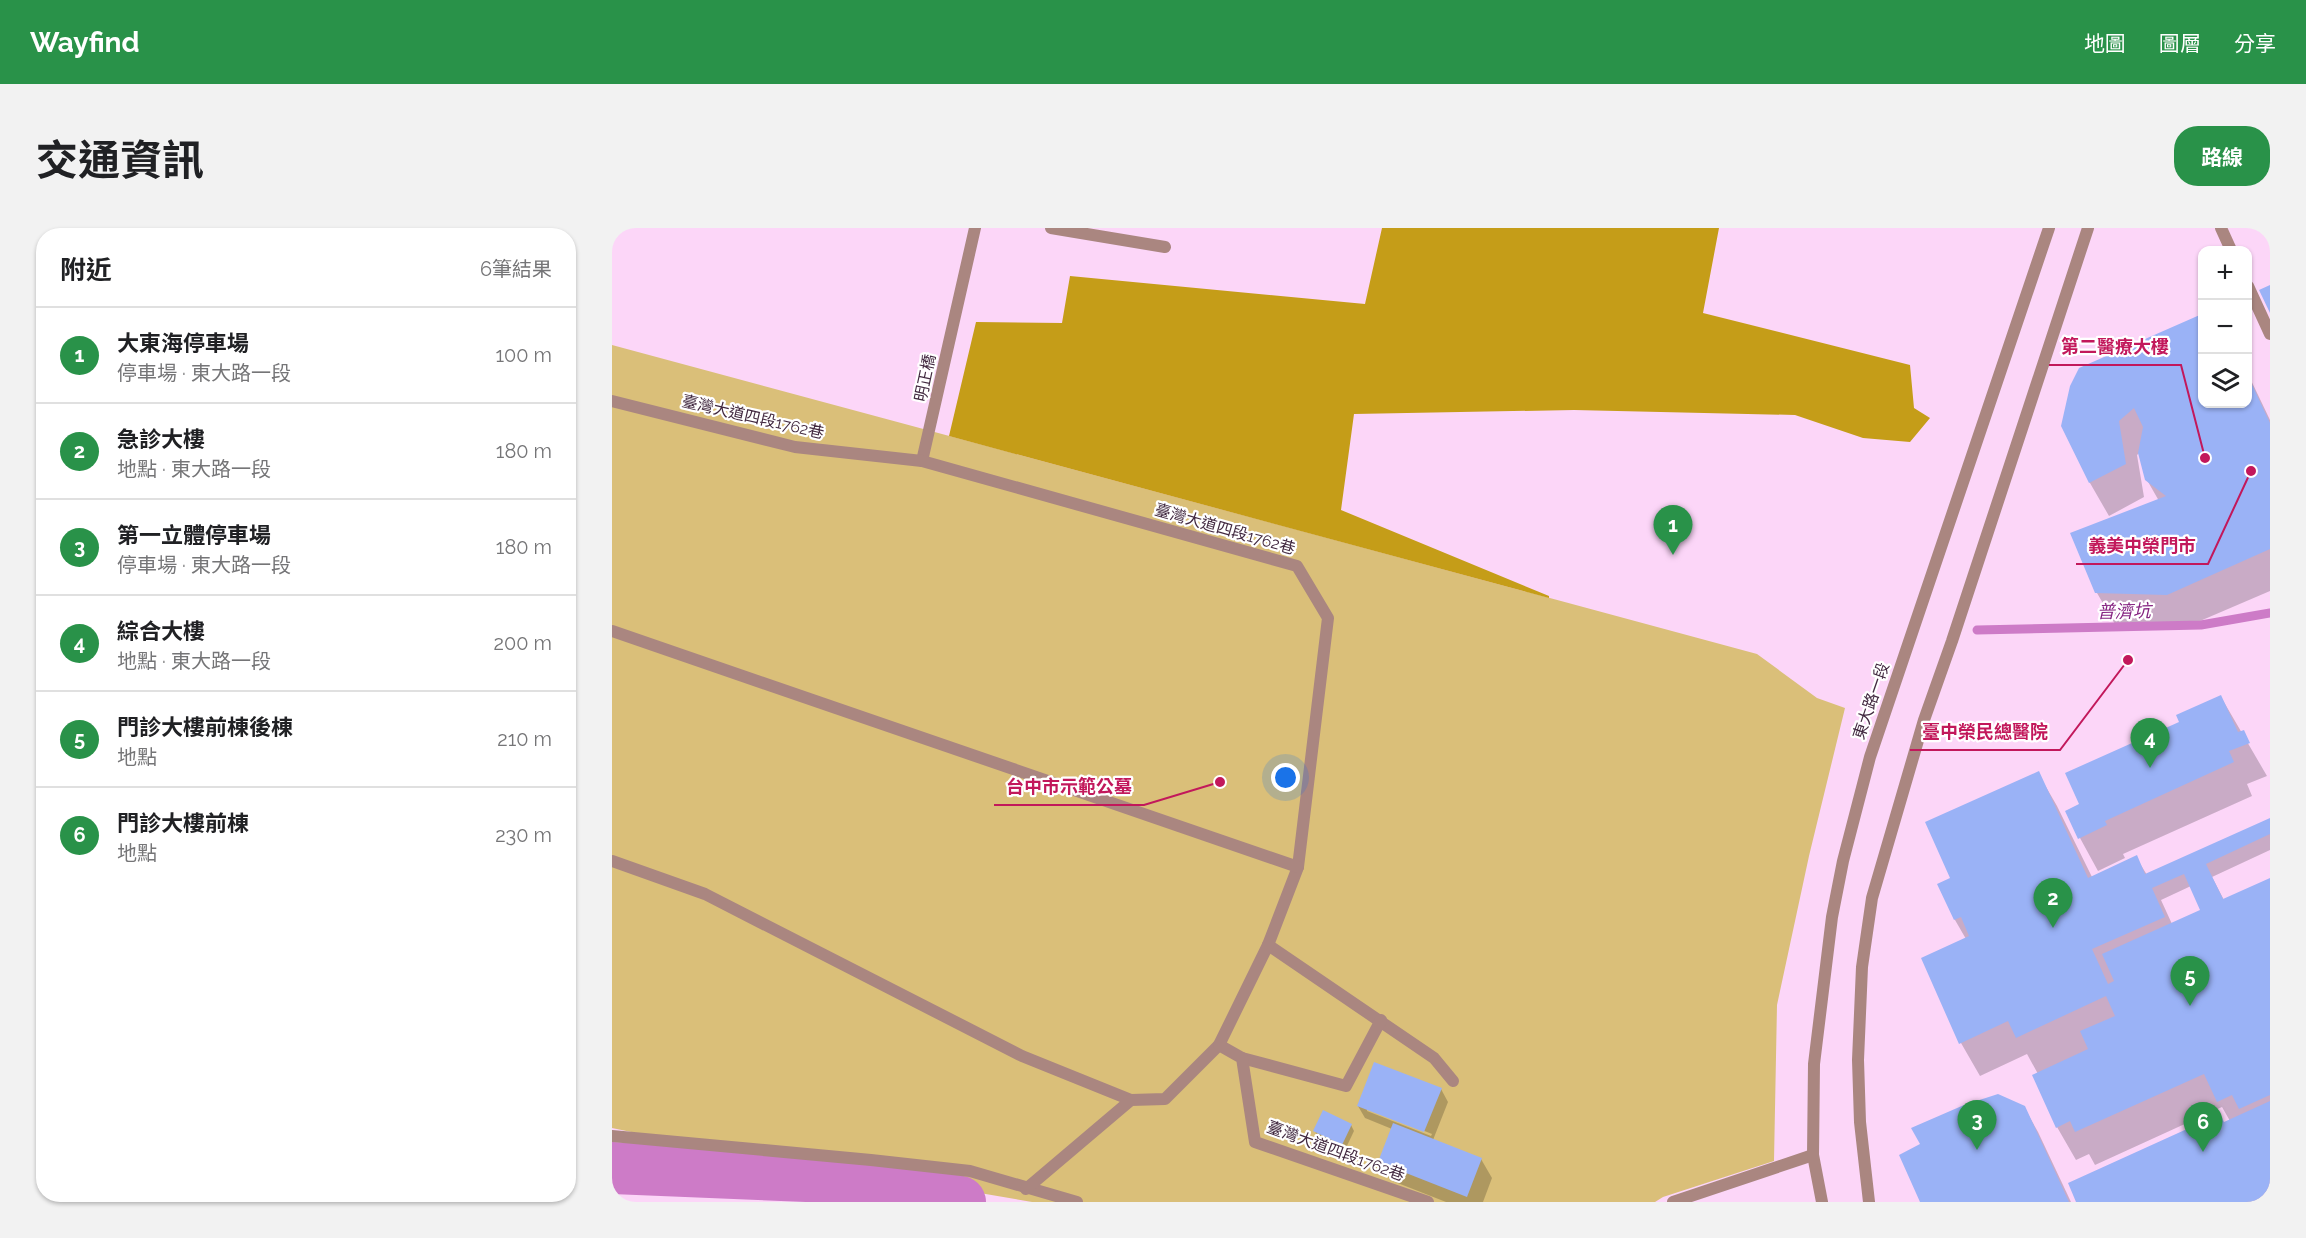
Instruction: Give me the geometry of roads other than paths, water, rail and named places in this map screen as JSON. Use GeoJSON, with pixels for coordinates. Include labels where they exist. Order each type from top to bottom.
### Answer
{"type":"FeatureCollection","features":[{"type":"Feature","properties":{"kind":"street","name":"明正橋"},"geometry":{"type":"LineString","coordinates":[[922,461],[975,228]]}},
{"type":"Feature","properties":{"kind":"street"},"geometry":{"type":"LineString","coordinates":[[1051,228],[1165,247]]}},
{"type":"Feature","properties":{"kind":"street","name":"東大路一段"},"geometry":{"type":"LineString","coordinates":[[1822,1202],[1813,1155],[1814,1064],[1832,917],[1870,757],[2049,228]]}},
{"type":"Feature","properties":{"kind":"street"},"geometry":{"type":"LineString","coordinates":[[1869,1202],[1860,1122],[1858,1060],[1862,967],[1872,898],[1924,720],[2088,228]]}},
{"type":"Feature","properties":{"kind":"street"},"geometry":{"type":"LineString","coordinates":[[2221,228],[2229,246]]}},
{"type":"Feature","properties":{"kind":"street"},"geometry":{"type":"LineString","coordinates":[[2252,296],[2270,334]]}},
{"type":"Feature","properties":{"kind":"street","name":"臺灣大道四段1762巷"},"geometry":{"type":"LineString","coordinates":[[612,401],[795,447],[922,461],[1297,566],[1328,618],[1298,867],[1268,945],[1220,1045],[1165,1099],[1131,1100]]}},
{"type":"Feature","properties":{"kind":"street"},"geometry":{"type":"LineString","coordinates":[[612,631],[1298,867]]}},
{"type":"Feature","properties":{"kind":"street"},"geometry":{"type":"LineString","coordinates":[[612,861],[705,894],[1022,1056],[1131,1100],[1026,1189]]}},
{"type":"Feature","properties":{"kind":"street"},"geometry":{"type":"LineString","coordinates":[[1268,945],[1434,1058],[1454,1081]]}},
{"type":"Feature","properties":{"kind":"street"},"geometry":{"type":"LineString","coordinates":[[1220,1045],[1242,1058],[1346,1086],[1381,1020]]}},
{"type":"Feature","properties":{"kind":"street","name":"臺灣大道四段1762巷"},"geometry":{"type":"LineString","coordinates":[[1242,1058],[1255,1142],[1428,1202]]}},
{"type":"Feature","properties":{"kind":"street"},"geometry":{"type":"LineString","coordinates":[[612,1136],[970,1171],[1077,1202]]}},
{"type":"Feature","properties":{"kind":"street"},"geometry":{"type":"LineString","coordinates":[[1673,1202],[1813,1155]]}},
{"type":"Feature","properties":{"kind":"waterway","name":"普濟坑"},"geometry":{"type":"LineString","coordinates":[[1977,630],[2201,625],[2270,613]]}},
{"type":"Feature","properties":{"kind":"waterway"},"geometry":{"type":"LineString","coordinates":[[612,1168],[807,1176],[960,1202]]}},
{"type":"Feature","properties":{"kind":"place","name":"第二醫療大樓"},"geometry":{"type":"Point","coordinates":[2205,458]}},
{"type":"Feature","properties":{"kind":"place","name":"義美中榮門市"},"geometry":{"type":"Point","coordinates":[2251,471]}},
{"type":"Feature","properties":{"kind":"place","name":"大東海停車場"},"geometry":{"type":"Point","coordinates":[1673,555]}},
{"type":"Feature","properties":{"kind":"place","name":"臺中榮民總醫院"},"geometry":{"type":"Point","coordinates":[2128,660]}},
{"type":"Feature","properties":{"kind":"place","name":"綜合大樓"},"geometry":{"type":"Point","coordinates":[2150,768]}},
{"type":"Feature","properties":{"kind":"place","name":"台中市示範公墓"},"geometry":{"type":"Point","coordinates":[1220,782]}},
{"type":"Feature","properties":{"kind":"place","name":"急診大樓"},"geometry":{"type":"Point","coordinates":[2053,928]}},
{"type":"Feature","properties":{"kind":"place","name":"門診大樓前棟後棟"},"geometry":{"type":"Point","coordinates":[2190,1006]}},
{"type":"Feature","properties":{"kind":"place","name":"第一立體停車場"},"geometry":{"type":"Point","coordinates":[1977,1150]}},
{"type":"Feature","properties":{"kind":"place","name":"門診大樓前棟"},"geometry":{"type":"Point","coordinates":[2203,1152]}}]}
